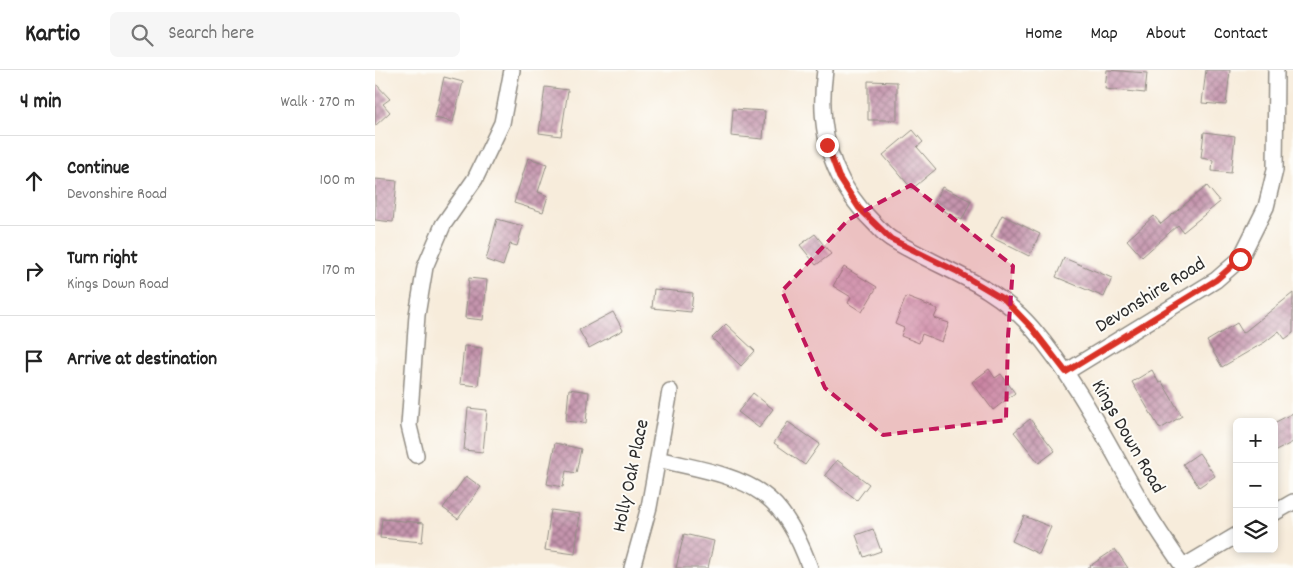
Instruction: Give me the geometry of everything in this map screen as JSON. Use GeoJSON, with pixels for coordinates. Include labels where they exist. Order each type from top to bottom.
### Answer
{"type":"FeatureCollection","features":[{"type":"Feature","properties":{"kind":"street"},"geometry":{"type":"LineString","coordinates":[[416,455],[409,426],[417,315],[425,267],[443,225],[475,179],[503,123],[512,70]]}},
{"type":"Feature","properties":{"kind":"street","name":"Kings Down Road"},"geometry":{"type":"LineString","coordinates":[[825,70],[823,118],[827,145],[839,177],[859,208],[891,239],[956,271],[1005,300],[1032,328],[1066,372],[1140,500],[1183,567]]}},
{"type":"Feature","properties":{"kind":"street","name":"Devonshire Road"},"geometry":{"type":"LineString","coordinates":[[1066,372],[1216,280],[1240,259],[1266,207],[1275,170],[1276,70]]}},
{"type":"Feature","properties":{"kind":"street","name":"Holly Oak Place"},"geometry":{"type":"LineString","coordinates":[[632,568],[649,507],[670,391]]}},
{"type":"Feature","properties":{"kind":"street"},"geometry":{"type":"LineString","coordinates":[[658,459],[741,482],[765,494],[788,520],[810,568]]}},
{"type":"Feature","properties":{"kind":"street"},"geometry":{"type":"LineString","coordinates":[[1278,511],[1293,502]]}},
{"type":"Feature","properties":{"kind":"street"},"geometry":{"type":"LineString","coordinates":[[1183,567],[1233,537]]}},
{"type":"Feature","properties":{"kind":"highlighted area"},"geometry":{"type":"Polygon","coordinates":[[[911,185],[1013,266],[1008,337],[1006,420],[883,435],[825,388],[782,291],[848,220],[911,185]]]}},
{"type":"Feature","properties":{"kind":"building"},"geometry":{"type":"Polygon","coordinates":[[[1107,70],[1147,73],[1145,93],[1105,89],[1107,70]]]}},
{"type":"Feature","properties":{"kind":"building"},"geometry":{"type":"Polygon","coordinates":[[[1206,70],[1230,70],[1226,105],[1202,103],[1206,70]]]}},
{"type":"Feature","properties":{"kind":"building"},"geometry":{"type":"Polygon","coordinates":[[[444,77],[463,82],[453,122],[435,118],[444,77]]]}},
{"type":"Feature","properties":{"kind":"building"},"geometry":{"type":"Polygon","coordinates":[[[868,81],[897,82],[897,120],[868,120],[868,81]]]}},
{"type":"Feature","properties":{"kind":"building"},"geometry":{"type":"Polygon","coordinates":[[[375,83],[390,99],[383,104],[390,112],[375,126],[375,83]]]}},
{"type":"Feature","properties":{"kind":"building"},"geometry":{"type":"Polygon","coordinates":[[[545,87],[568,90],[561,136],[539,133],[545,87]]]}},
{"type":"Feature","properties":{"kind":"building"},"geometry":{"type":"Polygon","coordinates":[[[733,109],[765,111],[763,139],[731,136],[733,109]]]}},
{"type":"Feature","properties":{"kind":"building"},"geometry":{"type":"Polygon","coordinates":[[[913,130],[923,142],[917,147],[936,169],[912,189],[883,155],[913,130]]]}},
{"type":"Feature","properties":{"kind":"building"},"geometry":{"type":"Polygon","coordinates":[[[1204,132],[1235,136],[1231,173],[1212,171],[1213,160],[1201,158],[1204,132]]]}},
{"type":"Feature","properties":{"kind":"building"},"geometry":{"type":"Polygon","coordinates":[[[528,158],[547,164],[538,192],[548,196],[543,212],[514,203],[528,158]]]}},
{"type":"Feature","properties":{"kind":"building"},"geometry":{"type":"Polygon","coordinates":[[[375,179],[397,181],[393,222],[375,220],[375,179]]]}},
{"type":"Feature","properties":{"kind":"building"},"geometry":{"type":"Polygon","coordinates":[[[1207,186],[1220,202],[1183,232],[1178,225],[1142,257],[1127,240],[1154,216],[1161,224],[1207,186]]]}},
{"type":"Feature","properties":{"kind":"building"},"geometry":{"type":"Polygon","coordinates":[[[942,187],[971,201],[962,220],[933,205],[942,187]]]}},
{"type":"Feature","properties":{"kind":"building"},"geometry":{"type":"Polygon","coordinates":[[[1002,215],[1040,234],[1029,256],[991,237],[1002,215]]]}},
{"type":"Feature","properties":{"kind":"building"},"geometry":{"type":"Polygon","coordinates":[[[497,219],[523,226],[517,246],[510,244],[503,266],[486,260],[497,219]]]}},
{"type":"Feature","properties":{"kind":"building"},"geometry":{"type":"Polygon","coordinates":[[[815,234],[831,254],[816,265],[800,245],[815,234]]]}},
{"type":"Feature","properties":{"kind":"building"},"geometry":{"type":"Polygon","coordinates":[[[1064,258],[1112,278],[1104,297],[1056,277],[1064,258]]]}},
{"type":"Feature","properties":{"kind":"building"},"geometry":{"type":"Polygon","coordinates":[[[844,267],[877,287],[862,312],[848,303],[851,297],[833,286],[844,267]]]}},
{"type":"Feature","properties":{"kind":"building"},"geometry":{"type":"Polygon","coordinates":[[[469,278],[487,280],[483,320],[465,318],[469,278]]]}},
{"type":"Feature","properties":{"kind":"building"},"geometry":{"type":"Polygon","coordinates":[[[654,289],[693,293],[691,312],[652,308],[654,289]]]}},
{"type":"Feature","properties":{"kind":"building"},"geometry":{"type":"Polygon","coordinates":[[[1293,293],[1293,333],[1285,339],[1279,331],[1265,342],[1222,367],[1207,341],[1237,323],[1243,333],[1293,293]]]}},
{"type":"Feature","properties":{"kind":"building"},"geometry":{"type":"Polygon","coordinates":[[[906,297],[938,309],[934,318],[949,323],[942,342],[922,334],[919,343],[901,336],[904,328],[895,324],[906,297]]]}},
{"type":"Feature","properties":{"kind":"building"},"geometry":{"type":"Polygon","coordinates":[[[613,312],[623,330],[589,348],[579,330],[613,312]]]}},
{"type":"Feature","properties":{"kind":"building"},"geometry":{"type":"Polygon","coordinates":[[[726,324],[755,351],[741,366],[712,338],[726,324]]]}},
{"type":"Feature","properties":{"kind":"building"},"geometry":{"type":"Polygon","coordinates":[[[464,346],[482,348],[478,386],[460,384],[464,346]]]}},
{"type":"Feature","properties":{"kind":"building"},"geometry":{"type":"Polygon","coordinates":[[[989,369],[995,378],[1001,374],[1015,393],[993,410],[972,382],[989,369]]]}},
{"type":"Feature","properties":{"kind":"building"},"geometry":{"type":"Polygon","coordinates":[[[1152,370],[1159,383],[1162,382],[1182,416],[1160,429],[1132,382],[1152,370]]]}},
{"type":"Feature","properties":{"kind":"building"},"geometry":{"type":"Polygon","coordinates":[[[569,389],[589,392],[586,423],[566,421],[569,389]]]}},
{"type":"Feature","properties":{"kind":"building"},"geometry":{"type":"Polygon","coordinates":[[[753,393],[773,409],[759,428],[738,412],[753,393]]]}},
{"type":"Feature","properties":{"kind":"building"},"geometry":{"type":"Polygon","coordinates":[[[468,408],[487,410],[483,452],[464,450],[468,408]]]}},
{"type":"Feature","properties":{"kind":"building"},"geometry":{"type":"Polygon","coordinates":[[[1293,413],[1293,442],[1278,450],[1278,421],[1293,413]]]}},
{"type":"Feature","properties":{"kind":"building"},"geometry":{"type":"Polygon","coordinates":[[[1030,419],[1055,451],[1039,463],[1014,432],[1030,419]]]}},
{"type":"Feature","properties":{"kind":"building"},"geometry":{"type":"Polygon","coordinates":[[[788,422],[820,444],[805,465],[774,443],[788,422]]]}},
{"type":"Feature","properties":{"kind":"building"},"geometry":{"type":"Polygon","coordinates":[[[555,443],[581,449],[576,473],[566,471],[563,487],[547,484],[555,443]]]}},
{"type":"Feature","properties":{"kind":"building"},"geometry":{"type":"Polygon","coordinates":[[[1199,453],[1215,476],[1199,487],[1183,464],[1199,453]]]}},
{"type":"Feature","properties":{"kind":"building"},"geometry":{"type":"Polygon","coordinates":[[[837,460],[869,484],[857,500],[825,475],[837,460]]]}},
{"type":"Feature","properties":{"kind":"building"},"geometry":{"type":"Polygon","coordinates":[[[466,476],[481,487],[458,519],[443,508],[466,476]]]}},
{"type":"Feature","properties":{"kind":"building"},"geometry":{"type":"Polygon","coordinates":[[[551,510],[580,514],[575,554],[545,550],[551,510]]]}},
{"type":"Feature","properties":{"kind":"building"},"geometry":{"type":"Polygon","coordinates":[[[1024,516],[1051,527],[1039,554],[1012,541],[1024,516]]]}},
{"type":"Feature","properties":{"kind":"building"},"geometry":{"type":"Polygon","coordinates":[[[382,519],[424,523],[422,542],[380,538],[382,519]]]}},
{"type":"Feature","properties":{"kind":"building"},"geometry":{"type":"Polygon","coordinates":[[[873,529],[881,551],[864,557],[856,535],[873,529]]]}},
{"type":"Feature","properties":{"kind":"building"},"geometry":{"type":"Polygon","coordinates":[[[684,534],[714,541],[708,568],[676,568],[684,534]]]}},
{"type":"Feature","properties":{"kind":"building"},"geometry":{"type":"Polygon","coordinates":[[[1115,549],[1128,568],[1087,568],[1115,549]]]}},
{"type":"Feature","properties":{"kind":"route"},"geometry":{"type":"LineString","coordinates":[[827,145],[839,177],[859,208],[891,239],[956,271],[1005,300],[1032,328],[1066,372],[1216,280],[1240,259]]}}]}
